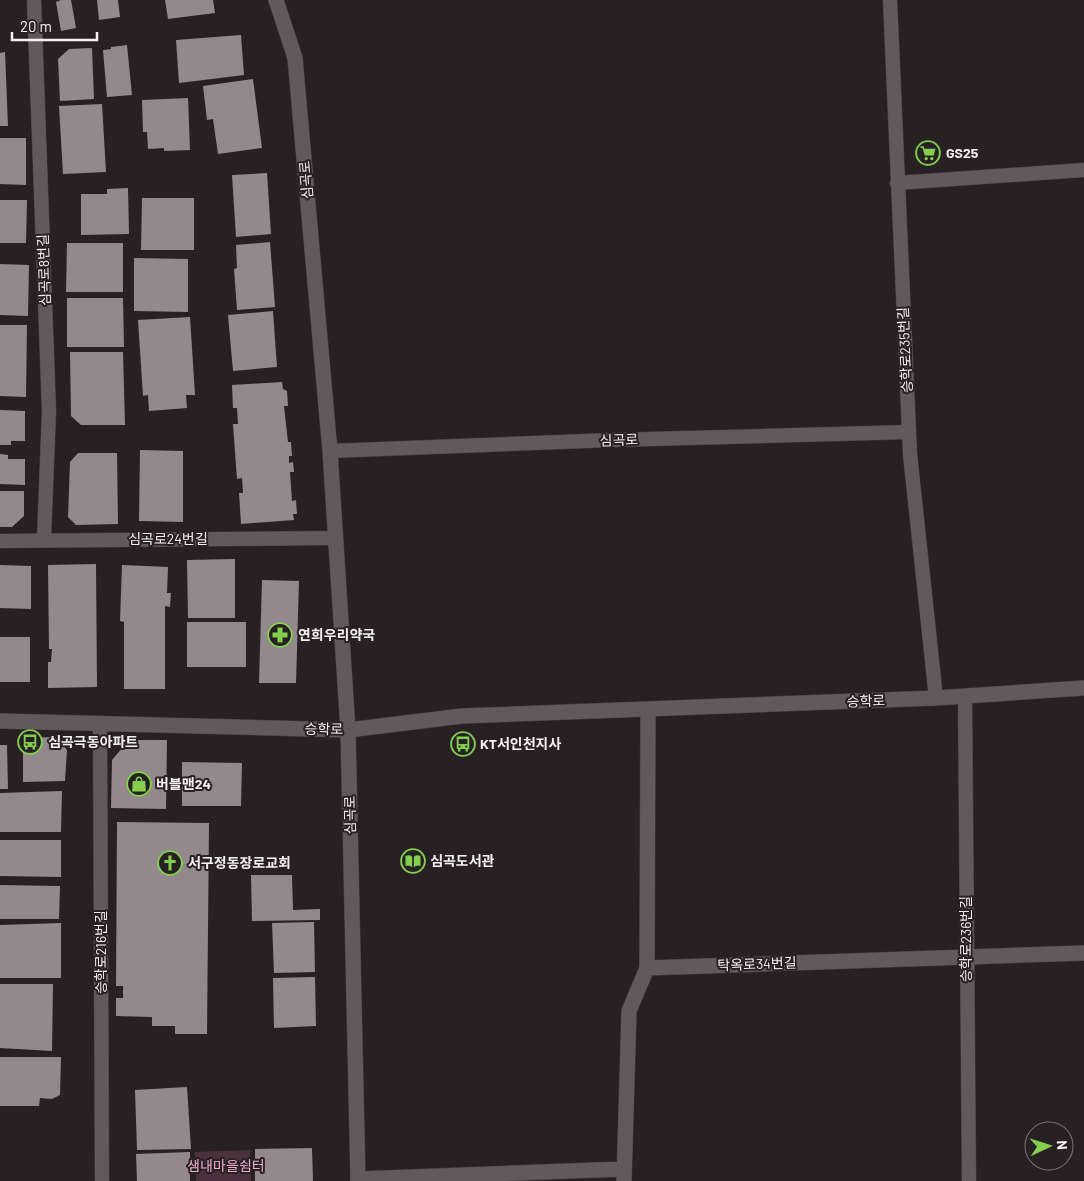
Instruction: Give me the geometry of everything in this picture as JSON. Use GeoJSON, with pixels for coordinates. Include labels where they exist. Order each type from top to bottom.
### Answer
{"type":"FeatureCollection","features":[{"type":"Feature","properties":{"kind":"street","name":"심곡로"},"geometry":{"type":"LineString","coordinates":[[276,0],[295,58],[330,451],[348,730],[358,1180],[624,1175]]}},
{"type":"Feature","properties":{"kind":"street","name":"승학로"},"geometry":{"type":"LineString","coordinates":[[0,721],[348,730],[462,716],[936,698],[1084,688]]}},
{"type":"Feature","properties":{"kind":"street"},"geometry":{"type":"LineString","coordinates":[[624,1175],[629,1011],[647,968],[648,709]]}},
{"type":"Feature","properties":{"kind":"street","name":"탁옥로34번길"},"geometry":{"type":"LineString","coordinates":[[647,968],[1084,953]]}},
{"type":"Feature","properties":{"kind":"lane","name":"심곡로8번길"},"geometry":{"type":"LineString","coordinates":[[34,0],[49,411],[44,539]]}},
{"type":"Feature","properties":{"kind":"lane","name":"승학로235번길"},"geometry":{"type":"LineString","coordinates":[[890,0],[909,432],[936,698]]}},
{"type":"Feature","properties":{"kind":"lane"},"geometry":{"type":"LineString","coordinates":[[897,183],[1084,170]]}},
{"type":"Feature","properties":{"kind":"lane","name":"심곡로"},"geometry":{"type":"LineString","coordinates":[[330,451],[612,440],[909,432]]}},
{"type":"Feature","properties":{"kind":"lane","name":"심곡로24번길"},"geometry":{"type":"LineString","coordinates":[[0,541],[44,539],[335,538]]}},
{"type":"Feature","properties":{"kind":"lane","name":"승학로236번길"},"geometry":{"type":"LineString","coordinates":[[964,696],[970,1181]]}},
{"type":"Feature","properties":{"kind":"lane","name":"승학로216번길"},"geometry":{"type":"LineString","coordinates":[[100,723],[102,1181]]}},
{"type":"Feature","properties":{"kind":"green space","name":"샘내마을쉼터"},"geometry":{"type":"Polygon","coordinates":[[[250,1150],[251,1181],[196,1181],[195,1152],[250,1150]]]}},
{"type":"Feature","properties":{"kind":"building"},"geometry":{"type":"Polygon","coordinates":[[[71,0],[76,28],[61,31],[56,2],[71,0]]]}},
{"type":"Feature","properties":{"kind":"building"},"geometry":{"type":"Polygon","coordinates":[[[97,0],[118,0],[120,17],[99,20],[97,0]]]}},
{"type":"Feature","properties":{"kind":"building"},"geometry":{"type":"Polygon","coordinates":[[[165,0],[213,0],[215,13],[168,19],[165,0]]]}},
{"type":"Feature","properties":{"kind":"building"},"geometry":{"type":"Polygon","coordinates":[[[241,35],[244,75],[179,83],[176,40],[241,35]]]}},
{"type":"Feature","properties":{"kind":"building"},"geometry":{"type":"Polygon","coordinates":[[[127,45],[132,95],[107,97],[103,50],[127,45]]]}},
{"type":"Feature","properties":{"kind":"building"},"geometry":{"type":"Polygon","coordinates":[[[92,48],[94,99],[60,101],[58,59],[69,49],[92,48]]]}},
{"type":"Feature","properties":{"kind":"building"},"geometry":{"type":"Polygon","coordinates":[[[5,52],[8,126],[0,126],[0,53],[5,52]]]}},
{"type":"Feature","properties":{"kind":"building"},"geometry":{"type":"Polygon","coordinates":[[[253,79],[262,148],[218,154],[213,119],[207,120],[203,86],[253,79]]]}},
{"type":"Feature","properties":{"kind":"building"},"geometry":{"type":"Polygon","coordinates":[[[188,98],[190,150],[164,151],[164,148],[148,149],[147,132],[143,132],[142,100],[188,98]]]}},
{"type":"Feature","properties":{"kind":"building"},"geometry":{"type":"Polygon","coordinates":[[[102,104],[106,172],[63,174],[59,106],[102,104]]]}},
{"type":"Feature","properties":{"kind":"building"},"geometry":{"type":"Polygon","coordinates":[[[0,138],[26,138],[26,185],[0,184],[0,138]]]}},
{"type":"Feature","properties":{"kind":"building"},"geometry":{"type":"Polygon","coordinates":[[[267,173],[271,234],[236,237],[232,175],[267,173]]]}},
{"type":"Feature","properties":{"kind":"building"},"geometry":{"type":"Polygon","coordinates":[[[128,188],[129,234],[81,235],[81,194],[107,194],[107,189],[128,188]]]}},
{"type":"Feature","properties":{"kind":"building"},"geometry":{"type":"Polygon","coordinates":[[[142,198],[194,198],[194,250],[141,250],[142,198]]]}},
{"type":"Feature","properties":{"kind":"building"},"geometry":{"type":"Polygon","coordinates":[[[0,200],[27,200],[26,243],[0,243],[0,200]]]}},
{"type":"Feature","properties":{"kind":"building"},"geometry":{"type":"Polygon","coordinates":[[[270,242],[275,307],[237,310],[234,269],[237,268],[236,245],[270,242]]]}},
{"type":"Feature","properties":{"kind":"building"},"geometry":{"type":"Polygon","coordinates":[[[67,243],[123,243],[123,292],[66,292],[67,243]]]}},
{"type":"Feature","properties":{"kind":"building"},"geometry":{"type":"Polygon","coordinates":[[[134,258],[188,259],[188,312],[134,311],[134,258]]]}},
{"type":"Feature","properties":{"kind":"building"},"geometry":{"type":"Polygon","coordinates":[[[0,264],[29,265],[28,316],[0,315],[0,264]]]}},
{"type":"Feature","properties":{"kind":"building"},"geometry":{"type":"Polygon","coordinates":[[[67,298],[123,298],[124,347],[67,347],[67,298]]]}},
{"type":"Feature","properties":{"kind":"building"},"geometry":{"type":"Polygon","coordinates":[[[273,311],[277,367],[233,371],[228,315],[273,311]]]}},
{"type":"Feature","properties":{"kind":"building"},"geometry":{"type":"Polygon","coordinates":[[[190,317],[195,395],[186,395],[187,408],[149,411],[148,395],[143,396],[138,320],[190,317]]]}},
{"type":"Feature","properties":{"kind":"building"},"geometry":{"type":"Polygon","coordinates":[[[0,325],[27,325],[26,397],[0,396],[0,325]]]}},
{"type":"Feature","properties":{"kind":"building"},"geometry":{"type":"Polygon","coordinates":[[[70,352],[123,352],[125,425],[81,425],[71,416],[70,352]]]}},
{"type":"Feature","properties":{"kind":"building"},"geometry":{"type":"Polygon","coordinates":[[[282,382],[283,389],[287,391],[288,406],[284,406],[288,442],[291,442],[292,456],[289,456],[289,463],[293,462],[294,472],[290,472],[292,501],[296,500],[297,514],[293,514],[294,520],[241,524],[239,493],[243,493],[242,478],[237,479],[233,424],[238,424],[237,408],[233,408],[232,385],[282,382]]]}},
{"type":"Feature","properties":{"kind":"building"},"geometry":{"type":"Polygon","coordinates":[[[0,410],[25,411],[25,441],[11,441],[11,445],[0,445],[0,410]]]}},
{"type":"Feature","properties":{"kind":"building"},"geometry":{"type":"Polygon","coordinates":[[[140,450],[183,451],[183,522],[139,521],[140,450]]]}},
{"type":"Feature","properties":{"kind":"building"},"geometry":{"type":"Polygon","coordinates":[[[78,453],[117,453],[118,524],[76,525],[68,517],[70,462],[78,453]]]}},
{"type":"Feature","properties":{"kind":"building"},"geometry":{"type":"Polygon","coordinates":[[[0,454],[8,455],[8,459],[25,459],[25,485],[0,484],[0,454]]]}},
{"type":"Feature","properties":{"kind":"building"},"geometry":{"type":"Polygon","coordinates":[[[0,491],[24,491],[24,516],[12,527],[0,527],[0,491]]]}},
{"type":"Feature","properties":{"kind":"building"},"geometry":{"type":"Polygon","coordinates":[[[235,559],[235,618],[188,618],[187,560],[235,559]]]}},
{"type":"Feature","properties":{"kind":"building"},"geometry":{"type":"Polygon","coordinates":[[[96,564],[97,687],[48,688],[48,662],[51,662],[52,649],[49,649],[48,565],[96,564]]]}},
{"type":"Feature","properties":{"kind":"building"},"geometry":{"type":"Polygon","coordinates":[[[0,565],[31,566],[31,609],[0,608],[0,565]]]}},
{"type":"Feature","properties":{"kind":"building"},"geometry":{"type":"Polygon","coordinates":[[[122,565],[168,567],[167,593],[171,593],[170,607],[165,606],[165,689],[124,689],[124,622],[120,621],[122,565]]]}},
{"type":"Feature","properties":{"kind":"building"},"geometry":{"type":"Polygon","coordinates":[[[262,580],[299,581],[296,683],[259,683],[262,580]]]}},
{"type":"Feature","properties":{"kind":"building"},"geometry":{"type":"Polygon","coordinates":[[[187,622],[246,622],[246,667],[187,667],[187,622]]]}},
{"type":"Feature","properties":{"kind":"building"},"geometry":{"type":"Polygon","coordinates":[[[0,637],[30,637],[30,682],[0,682],[0,637]]]}},
{"type":"Feature","properties":{"kind":"building"},"geometry":{"type":"Polygon","coordinates":[[[56,737],[67,750],[65,781],[23,782],[23,738],[56,737]]]}},
{"type":"Feature","properties":{"kind":"building","name":"버블맨24"},"geometry":{"type":"Polygon","coordinates":[[[129,740],[167,740],[166,809],[111,808],[112,760],[129,740]]]}},
{"type":"Feature","properties":{"kind":"building"},"geometry":{"type":"Polygon","coordinates":[[[0,745],[7,745],[8,789],[0,789],[0,745]]]}},
{"type":"Feature","properties":{"kind":"building"},"geometry":{"type":"Polygon","coordinates":[[[182,762],[242,763],[241,806],[182,806],[182,762]]]}},
{"type":"Feature","properties":{"kind":"building"},"geometry":{"type":"Polygon","coordinates":[[[62,791],[61,832],[0,832],[0,793],[62,791]]]}},
{"type":"Feature","properties":{"kind":"building"},"geometry":{"type":"Polygon","coordinates":[[[117,822],[209,823],[207,1034],[175,1034],[175,1026],[152,1026],[152,1017],[116,1016],[116,998],[123,998],[123,986],[116,986],[117,822]]]}},
{"type":"Feature","properties":{"kind":"building"},"geometry":{"type":"Polygon","coordinates":[[[0,840],[61,840],[61,877],[0,876],[0,840]]]}},
{"type":"Feature","properties":{"kind":"building"},"geometry":{"type":"Polygon","coordinates":[[[251,875],[292,875],[293,910],[320,909],[320,920],[252,921],[251,875]]]}},
{"type":"Feature","properties":{"kind":"building"},"geometry":{"type":"Polygon","coordinates":[[[0,885],[60,886],[59,919],[0,919],[0,885]]]}},
{"type":"Feature","properties":{"kind":"building"},"geometry":{"type":"Polygon","coordinates":[[[314,922],[315,972],[274,973],[272,923],[314,922]]]}},
{"type":"Feature","properties":{"kind":"building"},"geometry":{"type":"Polygon","coordinates":[[[61,923],[61,978],[0,978],[0,925],[61,923]]]}},
{"type":"Feature","properties":{"kind":"building"},"geometry":{"type":"Polygon","coordinates":[[[315,977],[316,1026],[274,1028],[273,978],[315,977]]]}},
{"type":"Feature","properties":{"kind":"building"},"geometry":{"type":"Polygon","coordinates":[[[0,984],[53,984],[52,1051],[0,1048],[0,984]]]}},
{"type":"Feature","properties":{"kind":"building"},"geometry":{"type":"Polygon","coordinates":[[[0,1057],[61,1057],[60,1095],[52,1099],[40,1098],[39,1106],[0,1106],[0,1057]]]}},
{"type":"Feature","properties":{"kind":"building"},"geometry":{"type":"Polygon","coordinates":[[[187,1087],[191,1149],[137,1150],[135,1090],[187,1087]]]}},
{"type":"Feature","properties":{"kind":"building"},"geometry":{"type":"Polygon","coordinates":[[[312,1148],[313,1181],[255,1181],[255,1149],[312,1148]]]}},
{"type":"Feature","properties":{"kind":"building"},"geometry":{"type":"Polygon","coordinates":[[[190,1152],[190,1181],[137,1181],[136,1154],[190,1152]]]}},
{"type":"Feature","properties":{"kind":"place","name":"GS25"},"geometry":{"type":"Point","coordinates":[928,153]}},
{"type":"Feature","properties":{"kind":"place","name":"연희우리약국"},"geometry":{"type":"Point","coordinates":[280,635]}},
{"type":"Feature","properties":{"kind":"place","name":"심곡극동아파트"},"geometry":{"type":"Point","coordinates":[30,742]}},
{"type":"Feature","properties":{"kind":"place","name":"KT서인천지사"},"geometry":{"type":"Point","coordinates":[463,744]}},
{"type":"Feature","properties":{"kind":"place","name":"버블맨24"},"geometry":{"type":"Point","coordinates":[139,784]}},
{"type":"Feature","properties":{"kind":"place","name":"심곡도서관"},"geometry":{"type":"Point","coordinates":[413,861]}},
{"type":"Feature","properties":{"kind":"place","name":"서구정동장로교회"},"geometry":{"type":"Point","coordinates":[170,863]}}]}
